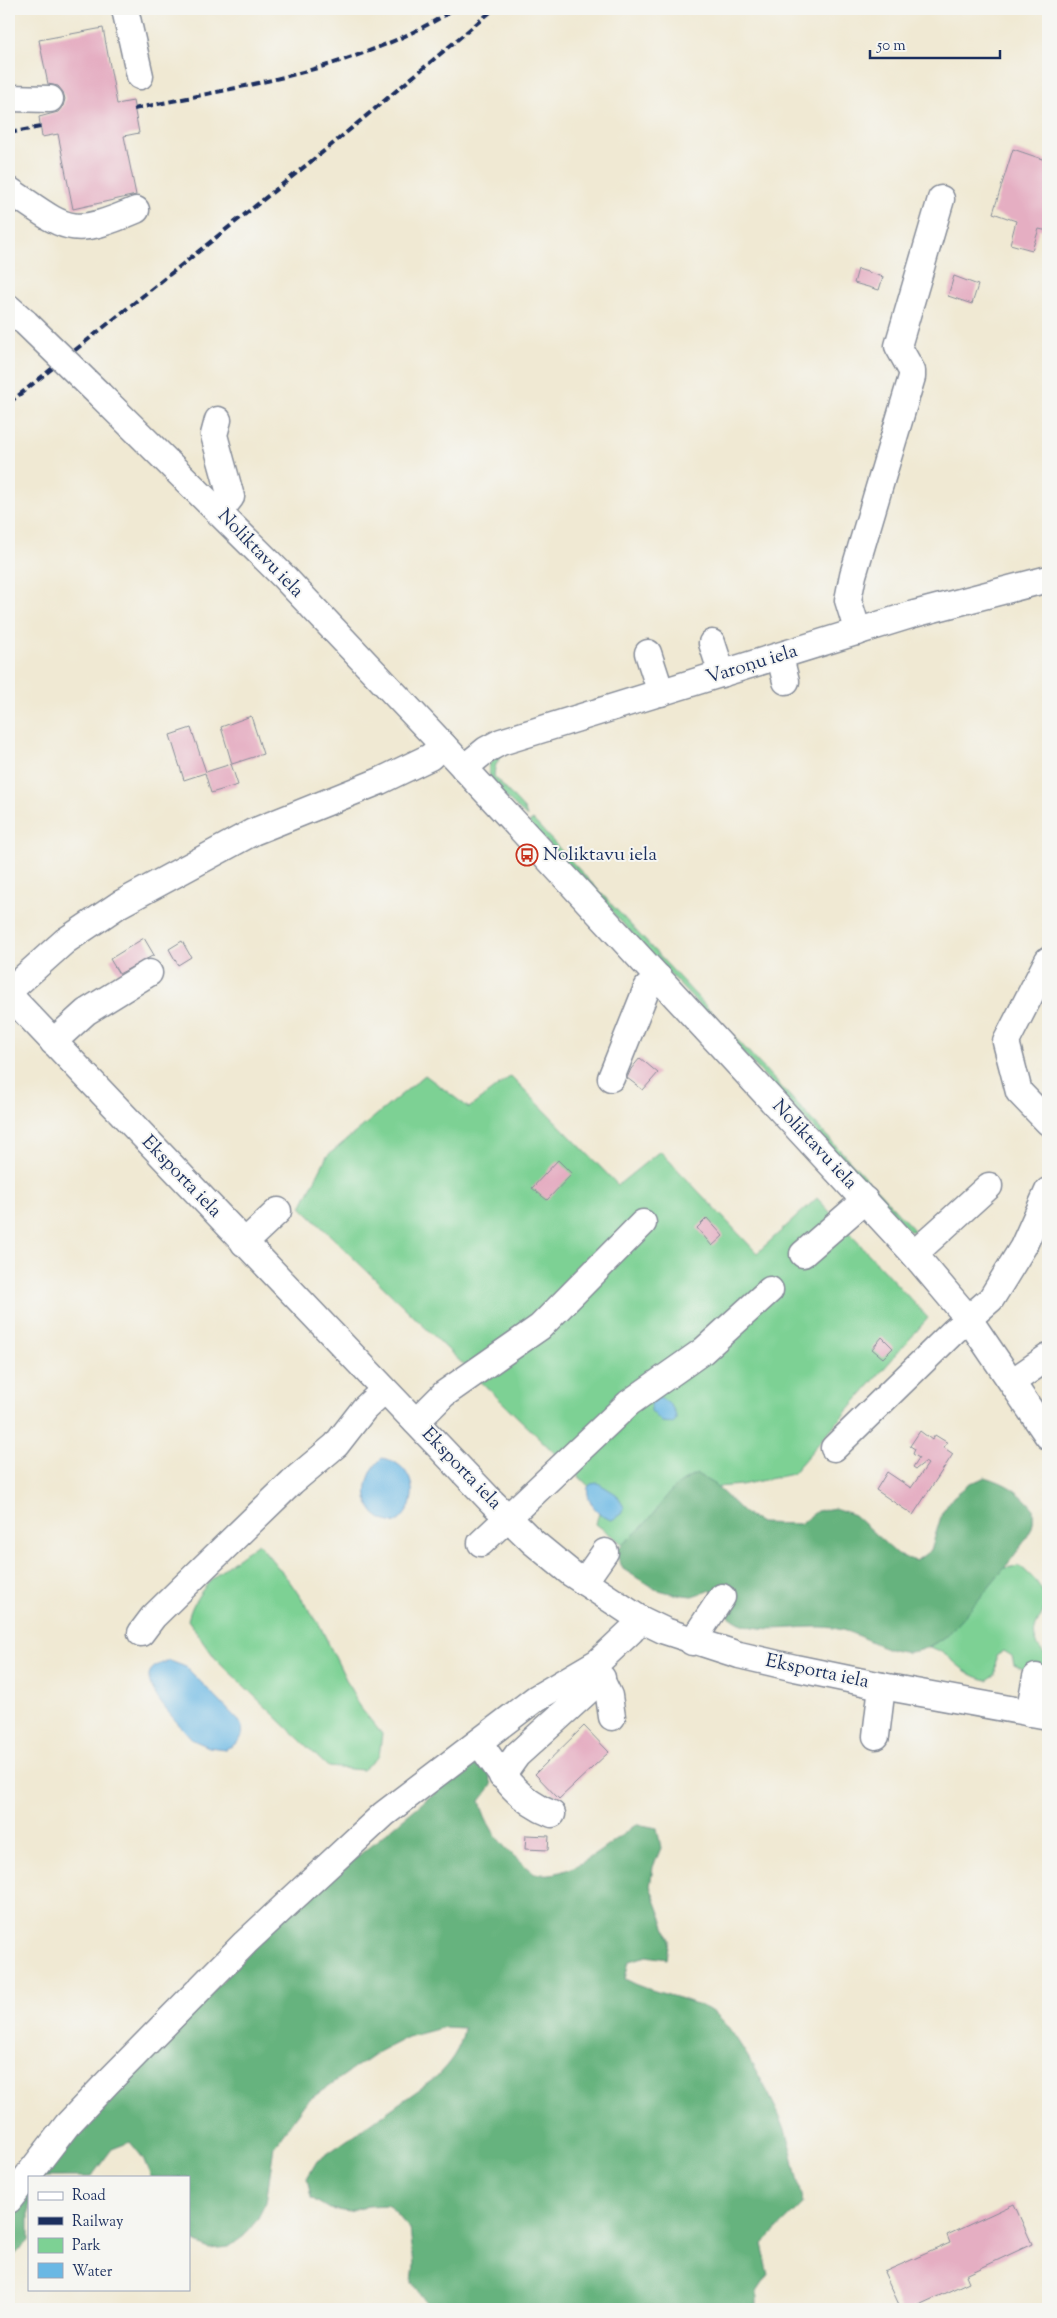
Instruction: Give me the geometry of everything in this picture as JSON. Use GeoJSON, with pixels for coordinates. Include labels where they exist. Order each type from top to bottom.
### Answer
{"type":"FeatureCollection","features":[{"type":"Feature","properties":{"kind":"street"},"geometry":{"type":"LineString","coordinates":[[124,9],[140,76]]}},
{"type":"Feature","properties":{"kind":"street"},"geometry":{"type":"LineString","coordinates":[[9,98],[50,99]]}},
{"type":"Feature","properties":{"kind":"street"},"geometry":{"type":"LineString","coordinates":[[9,190],[57,222],[68,227],[86,228],[103,224],[136,210]]}},
{"type":"Feature","properties":{"kind":"street"},"geometry":{"type":"LineString","coordinates":[[858,632],[848,600],[853,575],[912,377],[912,371],[898,346],[941,199]]}},
{"type":"Feature","properties":{"kind":"street","name":"Noliktavu iela"},"geometry":{"type":"LineString","coordinates":[[17,315],[220,512],[443,745],[865,1200],[968,1318],[1048,1436]]}},
{"type":"Feature","properties":{"kind":"street"},"geometry":{"type":"LineString","coordinates":[[218,420],[214,435],[231,498],[220,512]]}},
{"type":"Feature","properties":{"kind":"street","name":"Varoņu iela"},"geometry":{"type":"LineString","coordinates":[[464,768],[486,750],[501,742],[722,674],[783,669],[858,632],[914,614],[1048,579]]}},
{"type":"Feature","properties":{"kind":"street"},"geometry":{"type":"LineString","coordinates":[[712,643],[722,674]]}},
{"type":"Feature","properties":{"kind":"street"},"geometry":{"type":"LineString","coordinates":[[648,653],[661,693]]}},
{"type":"Feature","properties":{"kind":"street"},"geometry":{"type":"LineString","coordinates":[[9,993],[65,940],[120,904],[253,832],[380,781],[430,757],[443,745]]}},
{"type":"Feature","properties":{"kind":"street"},"geometry":{"type":"LineString","coordinates":[[1048,960],[1006,1042],[1020,1092],[1048,1122]]}},
{"type":"Feature","properties":{"kind":"street"},"geometry":{"type":"LineString","coordinates":[[53,1042],[86,1012],[149,973]]}},
{"type":"Feature","properties":{"kind":"street"},"geometry":{"type":"LineString","coordinates":[[611,1078],[647,988],[659,978]]}},
{"type":"Feature","properties":{"kind":"street","name":"Eksporta iela"},"geometry":{"type":"LineString","coordinates":[[9,993],[53,1042],[384,1390],[533,1542],[584,1582],[640,1619],[692,1642],[740,1655],[882,1686],[1039,1714]]}},
{"type":"Feature","properties":{"kind":"street"},"geometry":{"type":"LineString","coordinates":[[914,1254],[989,1186]]}},
{"type":"Feature","properties":{"kind":"street"},"geometry":{"type":"LineString","coordinates":[[834,1448],[968,1318],[991,1299],[1023,1247],[1048,1191]]}},
{"type":"Feature","properties":{"kind":"street"},"geometry":{"type":"LineString","coordinates":[[802,1254],[865,1200]]}},
{"type":"Feature","properties":{"kind":"street"},"geometry":{"type":"LineString","coordinates":[[244,1243],[278,1211]]}},
{"type":"Feature","properties":{"kind":"street"},"geometry":{"type":"LineString","coordinates":[[416,1422],[444,1394],[540,1327],[643,1223]]}},
{"type":"Feature","properties":{"kind":"street"},"geometry":{"type":"LineString","coordinates":[[481,1543],[629,1403],[703,1351],[770,1290]]}},
{"type":"Feature","properties":{"kind":"street"},"geometry":{"type":"LineString","coordinates":[[1012,1382],[1048,1357]]}},
{"type":"Feature","properties":{"kind":"street"},"geometry":{"type":"LineString","coordinates":[[141,1633],[153,1618],[196,1575],[292,1482],[336,1445],[364,1409],[384,1390]]}},
{"type":"Feature","properties":{"kind":"street"},"geometry":{"type":"LineString","coordinates":[[584,1582],[605,1552]]}},
{"type":"Feature","properties":{"kind":"street"},"geometry":{"type":"LineString","coordinates":[[692,1642],[722,1597]]}},
{"type":"Feature","properties":{"kind":"street"},"geometry":{"type":"LineString","coordinates":[[502,1776],[517,1755],[598,1671],[640,1619]]}},
{"type":"Feature","properties":{"kind":"street"},"geometry":{"type":"LineString","coordinates":[[598,1671],[609,1696],[612,1718]]}},
{"type":"Feature","properties":{"kind":"street"},"geometry":{"type":"LineString","coordinates":[[9,2200],[74,2118],[245,1943],[384,1814],[535,1699],[598,1671]]}},
{"type":"Feature","properties":{"kind":"street"},"geometry":{"type":"LineString","coordinates":[[1036,1677],[1039,1714]]}},
{"type":"Feature","properties":{"kind":"street"},"geometry":{"type":"LineString","coordinates":[[876,1736],[882,1686]]}},
{"type":"Feature","properties":{"kind":"street"},"geometry":{"type":"LineString","coordinates":[[479,1742],[502,1776],[520,1795],[537,1808],[552,1814]]}},
{"type":"Feature","properties":{"kind":"green space"},"geometry":{"type":"Polygon","coordinates":[[[501,755],[495,767],[494,776],[525,810],[527,817],[500,791],[490,776],[491,762],[501,755]]]}},
{"type":"Feature","properties":{"kind":"green space"},"geometry":{"type":"Polygon","coordinates":[[[533,820],[915,1231],[909,1231],[529,823],[533,820]]]}},
{"type":"Feature","properties":{"kind":"green space"},"geometry":{"type":"Polygon","coordinates":[[[425,1075],[469,1108],[511,1076],[618,1185],[660,1151],[757,1253],[817,1198],[928,1318],[792,1474],[741,1485],[705,1488],[636,1554],[596,1524],[602,1499],[301,1207],[327,1156],[425,1075]]]}},
{"type":"Feature","properties":{"kind":"green space"},"geometry":{"type":"Polygon","coordinates":[[[697,1474],[715,1485],[744,1513],[760,1523],[800,1524],[817,1511],[835,1508],[854,1515],[898,1555],[916,1561],[931,1550],[942,1513],[953,1497],[968,1485],[985,1477],[1006,1485],[1023,1497],[1033,1508],[1033,1523],[1028,1536],[1007,1565],[952,1630],[928,1647],[910,1652],[901,1652],[838,1629],[826,1627],[777,1629],[752,1627],[730,1617],[711,1590],[693,1596],[674,1594],[655,1589],[623,1569],[615,1551],[644,1525],[679,1484],[697,1474]]]}},
{"type":"Feature","properties":{"kind":"green space"},"geometry":{"type":"Polygon","coordinates":[[[258,1543],[290,1582],[319,1624],[359,1706],[382,1734],[379,1756],[362,1770],[328,1767],[215,1658],[188,1620],[192,1607],[206,1585],[225,1567],[258,1543]]]}},
{"type":"Feature","properties":{"kind":"green space"},"geometry":{"type":"Polygon","coordinates":[[[1020,1566],[1036,1581],[1043,1593],[1044,1610],[1037,1623],[1035,1638],[1039,1647],[1048,1658],[1048,1680],[1014,1665],[1012,1656],[1004,1651],[996,1656],[995,1675],[987,1680],[969,1673],[943,1653],[929,1647],[945,1636],[1004,1568],[1020,1566]]]}},
{"type":"Feature","properties":{"kind":"green space"},"geometry":{"type":"Polygon","coordinates":[[[468,1765],[487,1767],[492,1785],[480,1801],[485,1816],[493,1831],[508,1850],[535,1873],[561,1872],[575,1866],[589,1859],[637,1824],[657,1828],[661,1848],[653,1867],[650,1886],[670,1940],[667,1959],[647,1956],[629,1961],[625,1979],[648,1989],[697,2004],[717,2015],[725,2023],[756,2071],[782,2122],[791,2150],[803,2204],[762,2244],[769,2274],[757,2292],[757,2309],[431,2309],[412,2283],[414,2265],[410,2229],[388,2205],[368,2206],[349,2212],[329,2209],[311,2198],[307,2178],[317,2161],[434,2079],[445,2068],[457,2050],[464,2028],[445,2027],[408,2037],[373,2055],[306,2102],[274,2146],[266,2202],[257,2220],[244,2236],[229,2247],[209,2249],[190,2240],[190,2176],[151,2176],[143,2158],[130,2142],[112,2149],[92,2176],[37,2176],[276,1924],[468,1765]]]}},
{"type":"Feature","properties":{"kind":"green space"},"geometry":{"type":"Polygon","coordinates":[[[28,2185],[28,2242],[9,2261],[9,2208],[28,2185]]]}},
{"type":"Feature","properties":{"kind":"water"},"geometry":{"type":"Polygon","coordinates":[[[658,1398],[665,1401],[673,1409],[676,1420],[673,1423],[662,1422],[651,1411],[651,1403],[658,1398]]]}},
{"type":"Feature","properties":{"kind":"water"},"geometry":{"type":"Polygon","coordinates":[[[382,1458],[393,1461],[402,1467],[412,1485],[410,1505],[405,1515],[396,1523],[375,1515],[367,1497],[369,1476],[382,1458]]]}},
{"type":"Feature","properties":{"kind":"water"},"geometry":{"type":"Polygon","coordinates":[[[598,1483],[616,1494],[624,1507],[621,1514],[612,1520],[598,1512],[589,1497],[588,1487],[591,1484],[598,1483]]]}},
{"type":"Feature","properties":{"kind":"water"},"geometry":{"type":"Polygon","coordinates":[[[170,1661],[186,1667],[239,1721],[243,1731],[238,1742],[225,1749],[209,1747],[193,1740],[173,1718],[157,1698],[149,1679],[150,1672],[154,1668],[170,1661]]]}},
{"type":"Feature","properties":{"kind":"building"},"geometry":{"type":"Polygon","coordinates":[[[103,28],[117,104],[133,101],[139,133],[124,136],[136,195],[73,209],[58,134],[42,137],[39,117],[58,112],[63,106],[65,99],[63,92],[58,86],[48,84],[39,40],[103,28]]]}},
{"type":"Feature","properties":{"kind":"building"},"geometry":{"type":"Polygon","coordinates":[[[1013,149],[1048,161],[1048,231],[1039,229],[1032,250],[1010,244],[1016,221],[993,213],[1013,149]]]}},
{"type":"Feature","properties":{"kind":"building"},"geometry":{"type":"Polygon","coordinates":[[[858,269],[883,277],[879,290],[854,283],[858,269]]]}},
{"type":"Feature","properties":{"kind":"building"},"geometry":{"type":"Polygon","coordinates":[[[954,276],[978,285],[972,304],[948,296],[954,276]]]}},
{"type":"Feature","properties":{"kind":"building"},"geometry":{"type":"Polygon","coordinates":[[[251,716],[263,754],[232,764],[221,727],[251,716]]]}},
{"type":"Feature","properties":{"kind":"building"},"geometry":{"type":"Polygon","coordinates":[[[191,728],[206,772],[231,764],[238,785],[211,793],[205,773],[184,780],[170,735],[191,728]]]}},
{"type":"Feature","properties":{"kind":"building"},"geometry":{"type":"Polygon","coordinates":[[[144,938],[154,955],[119,974],[110,959],[144,938]]]}},
{"type":"Feature","properties":{"kind":"building"},"geometry":{"type":"Polygon","coordinates":[[[182,941],[191,957],[178,965],[169,949],[182,941]]]}},
{"type":"Feature","properties":{"kind":"building"},"geometry":{"type":"Polygon","coordinates":[[[640,1058],[658,1073],[643,1090],[627,1078],[631,1069],[640,1058]]]}},
{"type":"Feature","properties":{"kind":"building"},"geometry":{"type":"Polygon","coordinates":[[[558,1160],[572,1174],[547,1200],[532,1188],[558,1160]]]}},
{"type":"Feature","properties":{"kind":"building"},"geometry":{"type":"Polygon","coordinates":[[[707,1218],[723,1236],[712,1246],[697,1228],[707,1218]]]}},
{"type":"Feature","properties":{"kind":"building"},"geometry":{"type":"Polygon","coordinates":[[[882,1337],[893,1348],[883,1358],[872,1349],[882,1337]]]}},
{"type":"Feature","properties":{"kind":"building"},"geometry":{"type":"Polygon","coordinates":[[[920,1431],[932,1440],[935,1435],[948,1443],[943,1447],[953,1454],[913,1515],[876,1490],[887,1472],[911,1488],[928,1464],[925,1462],[916,1469],[913,1467],[919,1458],[913,1454],[915,1449],[910,1446],[920,1431]]]}},
{"type":"Feature","properties":{"kind":"building"},"geometry":{"type":"Polygon","coordinates":[[[584,1726],[609,1752],[559,1799],[535,1774],[584,1726]]]}},
{"type":"Feature","properties":{"kind":"building"},"geometry":{"type":"Polygon","coordinates":[[[526,1835],[549,1836],[548,1850],[525,1849],[526,1835]]]}},
{"type":"Feature","properties":{"kind":"building"},"geometry":{"type":"Polygon","coordinates":[[[1014,2204],[1032,2244],[966,2275],[969,2282],[910,2309],[901,2309],[884,2272],[950,2243],[947,2235],[1014,2204]]]}},
{"type":"Feature","properties":{"kind":"railway"},"geometry":{"type":"LineString","coordinates":[[134,109],[259,83],[340,61],[418,30],[455,9]]}},
{"type":"Feature","properties":{"kind":"railway"},"geometry":{"type":"LineString","coordinates":[[9,403],[329,147],[494,9]]}},
{"type":"Feature","properties":{"kind":"railway"},"geometry":{"type":"LineString","coordinates":[[9,133],[41,127]]}},
{"type":"Feature","properties":{"kind":"place","name":"Noliktavu iela"},"geometry":{"type":"Point","coordinates":[527,855]}}]}
